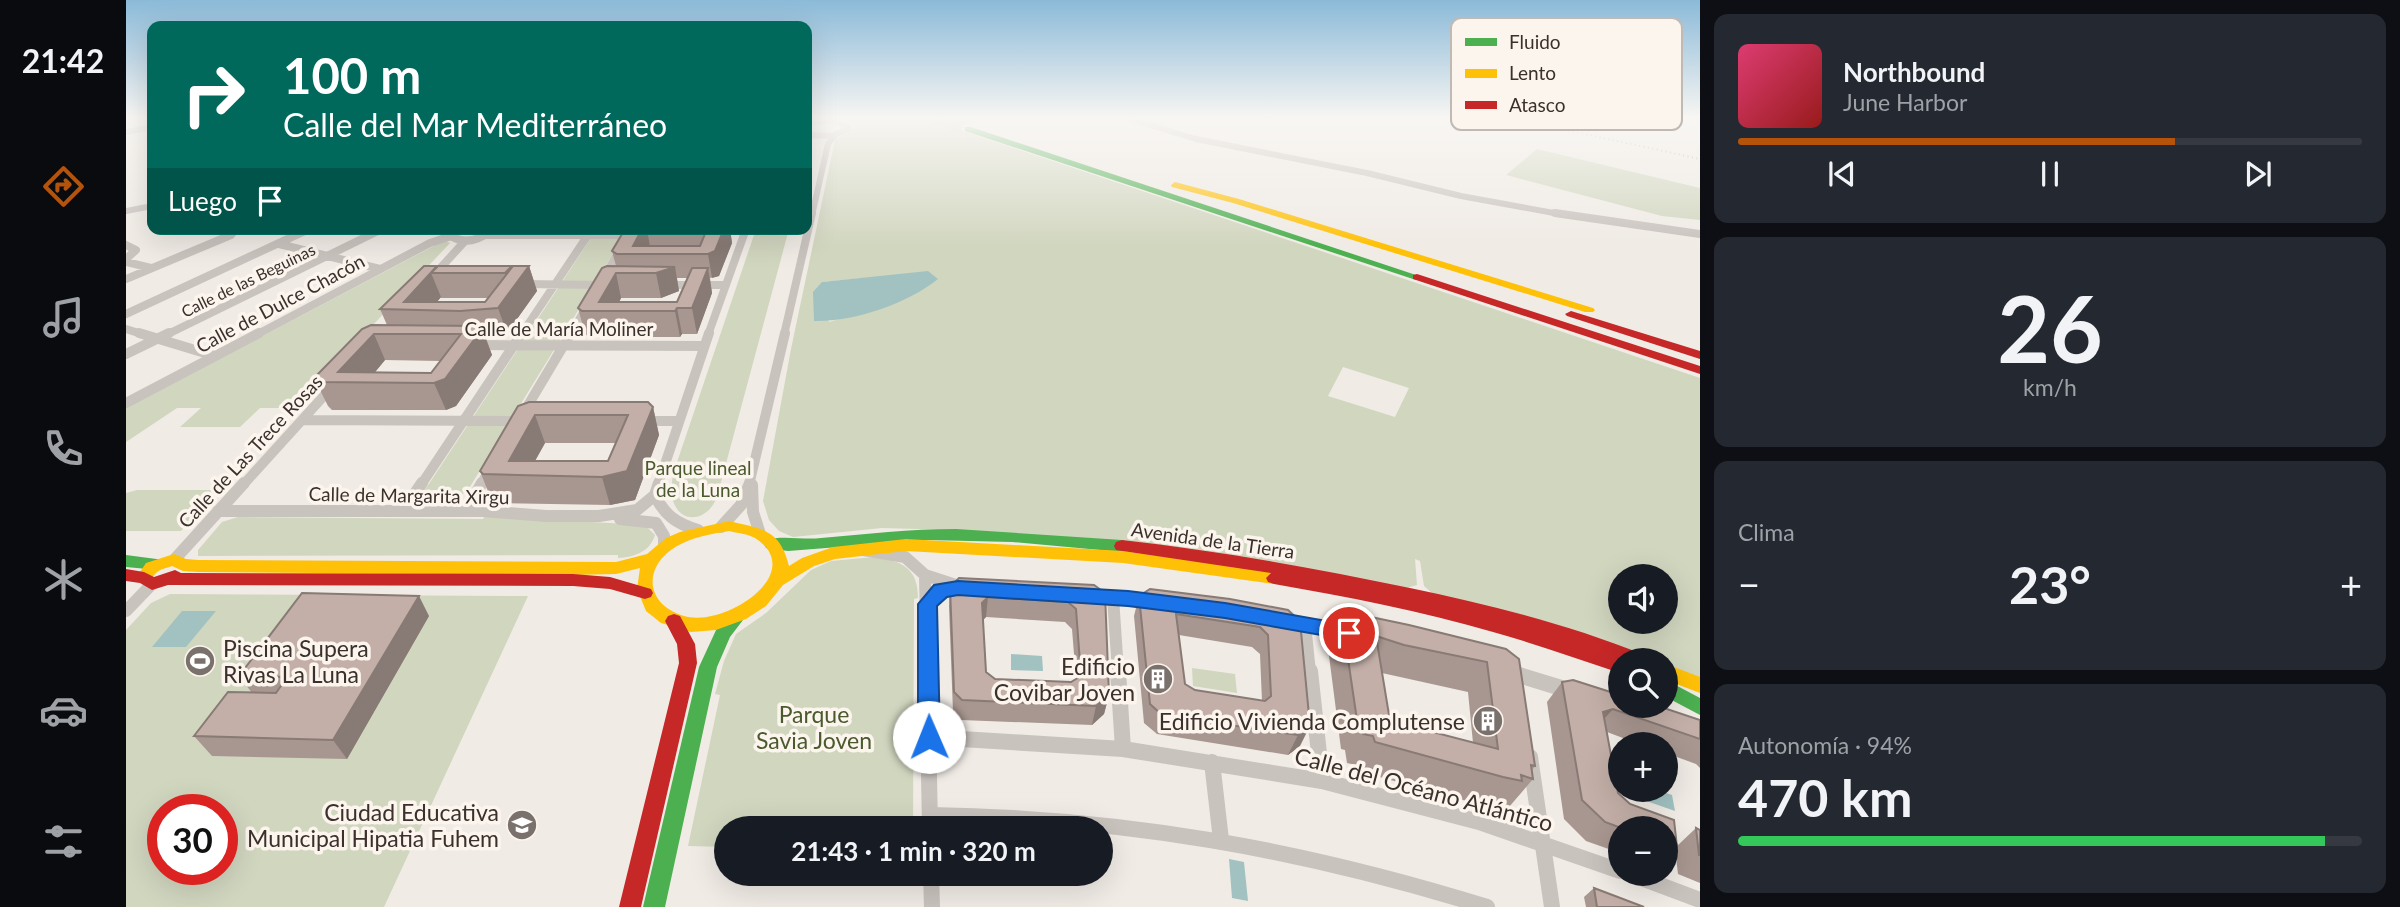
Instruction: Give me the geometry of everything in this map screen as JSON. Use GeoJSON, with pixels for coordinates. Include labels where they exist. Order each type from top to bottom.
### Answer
{"type":"FeatureCollection","features":[{"type":"Feature","properties":{"kind":"main road"},"geometry":{"type":"LineString","coordinates":[[1066,161],[1700,370]]}},
{"type":"Feature","properties":{"kind":"main road"},"geometry":{"type":"LineString","coordinates":[[1098,161],[1700,355]]}},
{"type":"Feature","properties":{"kind":"main road"},"geometry":{"type":"LineString","coordinates":[[1150,178],[1236,201],[1700,344]]}},
{"type":"Feature","properties":{"kind":"main road"},"geometry":{"type":"LineString","coordinates":[[126,561],[158,564],[610,568],[631,566],[698,530],[741,527],[760,534],[772,544],[780,561],[779,580],[758,607],[734,620],[703,626],[674,621],[655,610],[645,593],[645,575],[659,552]]}},
{"type":"Feature","properties":{"kind":"main road","name":"Avenida de la Tierra"},"geometry":{"type":"LineString","coordinates":[[772,544],[800,547],[877,536],[950,535],[1171,551],[1382,587],[1544,628],[1608,650]]}},
{"type":"Feature","properties":{"kind":"main road","name":"Avenida de la Tierra"},"geometry":{"type":"LineString","coordinates":[[779,580],[812,561],[839,551],[950,547],[1056,551],[1231,571],[1308,583],[1433,611],[1557,644],[1608,662]]}},
{"type":"Feature","properties":{"kind":"main road"},"geometry":{"type":"LineString","coordinates":[[170,579],[180,572],[178,563]]}},
{"type":"Feature","properties":{"kind":"main road"},"geometry":{"type":"LineString","coordinates":[[148,581],[148,571],[158,564]]}},
{"type":"Feature","properties":{"kind":"main road"},"geometry":{"type":"LineString","coordinates":[[126,575],[148,581],[573,580],[610,583],[645,593]]}},
{"type":"Feature","properties":{"kind":"main road"},"geometry":{"type":"LineString","coordinates":[[654,907],[708,667],[723,633],[734,620]]}},
{"type":"Feature","properties":{"kind":"main road"},"geometry":{"type":"LineString","coordinates":[[630,907],[688,663],[686,645],[674,621]]}},
{"type":"Feature","properties":{"kind":"main road"},"geometry":{"type":"LineString","coordinates":[[1678,677],[1700,685]]}},
{"type":"Feature","properties":{"kind":"main road"},"geometry":{"type":"LineString","coordinates":[[1678,695],[1700,707]]}},
{"type":"Feature","properties":{"kind":"street"},"geometry":{"type":"LineString","coordinates":[[812,214],[824,161]]}},
{"type":"Feature","properties":{"kind":"street"},"geometry":{"type":"LineString","coordinates":[[1308,161],[1461,196],[1575,217],[1700,234]]}},
{"type":"Feature","properties":{"kind":"street"},"geometry":{"type":"LineString","coordinates":[[126,211],[147,207]]}},
{"type":"Feature","properties":{"kind":"street"},"geometry":{"type":"LineString","coordinates":[[126,279],[230,235]]}},
{"type":"Feature","properties":{"kind":"street"},"geometry":{"type":"LineString","coordinates":[[126,314],[297,235]]}},
{"type":"Feature","properties":{"kind":"street","name":"Calle de las Beguinas"},"geometry":{"type":"LineString","coordinates":[[126,355],[370,235]]}},
{"type":"Feature","properties":{"kind":"street"},"geometry":{"type":"LineString","coordinates":[[451,236],[455,240],[465,241],[480,235]]}},
{"type":"Feature","properties":{"kind":"street"},"geometry":{"type":"LineString","coordinates":[[403,511],[588,235]]}},
{"type":"Feature","properties":{"kind":"street"},"geometry":{"type":"LineString","coordinates":[[516,425],[564,345],[605,285],[630,235]]}},
{"type":"Feature","properties":{"kind":"street"},"geometry":{"type":"LineString","coordinates":[[698,530],[679,524],[668,516],[655,495],[740,235]]}},
{"type":"Feature","properties":{"kind":"street"},"geometry":{"type":"LineString","coordinates":[[721,527],[741,505],[751,479],[807,235]]}},
{"type":"Feature","properties":{"kind":"street","name":"Calle de Dulce Chacón"},"geometry":{"type":"LineString","coordinates":[[126,402],[430,243],[451,236]]}},
{"type":"Feature","properties":{"kind":"street"},"geometry":{"type":"LineString","coordinates":[[432,284],[465,241]]}},
{"type":"Feature","properties":{"kind":"street"},"geometry":{"type":"LineString","coordinates":[[279,244],[380,269]]}},
{"type":"Feature","properties":{"kind":"street"},"geometry":{"type":"LineString","coordinates":[[126,245],[136,250],[126,260],[152,268]]}},
{"type":"Feature","properties":{"kind":"street"},"geometry":{"type":"LineString","coordinates":[[515,284],[605,285]]}},
{"type":"Feature","properties":{"kind":"street"},"geometry":{"type":"LineString","coordinates":[[649,285],[726,285]]}},
{"type":"Feature","properties":{"kind":"street"},"geometry":{"type":"LineString","coordinates":[[126,328],[215,356]]}},
{"type":"Feature","properties":{"kind":"street","name":"Calle de María Moliner"},"geometry":{"type":"LineString","coordinates":[[460,345],[704,346]]}},
{"type":"Feature","properties":{"kind":"street","name":"Calle de Las Trece Rosas"},"geometry":{"type":"LineString","coordinates":[[178,563],[218,511],[338,381]]}},
{"type":"Feature","properties":{"kind":"street"},"geometry":{"type":"LineString","coordinates":[[302,420],[463,421],[516,425],[534,421]]}},
{"type":"Feature","properties":{"kind":"street"},"geometry":{"type":"LineString","coordinates":[[624,421],[677,422]]}},
{"type":"Feature","properties":{"kind":"street"},"geometry":{"type":"LineString","coordinates":[[466,511],[499,453]]}},
{"type":"Feature","properties":{"kind":"street"},"geometry":{"type":"LineString","coordinates":[[751,479],[753,512],[760,534]]}},
{"type":"Feature","properties":{"kind":"street","name":"Calle de Margarita Xirgu"},"geometry":{"type":"LineString","coordinates":[[599,516],[637,510],[655,495]]}},
{"type":"Feature","properties":{"kind":"street","name":"Calle de Margarita Xirgu"},"geometry":{"type":"LineString","coordinates":[[218,511],[466,511],[599,516],[656,523],[664,536],[659,552]]}},
{"type":"Feature","properties":{"kind":"street"},"geometry":{"type":"LineString","coordinates":[[859,549],[905,557],[925,575],[958,588]]}},
{"type":"Feature","properties":{"kind":"street"},"geometry":{"type":"LineString","coordinates":[[925,575],[928,604],[930,816]]}},
{"type":"Feature","properties":{"kind":"street"},"geometry":{"type":"LineString","coordinates":[[126,611],[148,581]]}},
{"type":"Feature","properties":{"kind":"street"},"geometry":{"type":"LineString","coordinates":[[928,604],[941,590],[981,589]]}},
{"type":"Feature","properties":{"kind":"street"},"geometry":{"type":"LineString","coordinates":[[1073,595],[1170,603]]}},
{"type":"Feature","properties":{"kind":"street"},"geometry":{"type":"LineString","coordinates":[[1113,597],[1123,749]]}},
{"type":"Feature","properties":{"kind":"street"},"geometry":{"type":"LineString","coordinates":[[1278,619],[1366,636]]}},
{"type":"Feature","properties":{"kind":"street"},"geometry":{"type":"LineString","coordinates":[[1305,624],[1322,781]]}},
{"type":"Feature","properties":{"kind":"street"},"geometry":{"type":"LineString","coordinates":[[1494,668],[1584,695]]}},
{"type":"Feature","properties":{"kind":"street","name":"Calle del Océano Atlántico"},"geometry":{"type":"LineString","coordinates":[[929,737],[1123,749],[1322,781],[1479,822],[1608,867]]}},
{"type":"Feature","properties":{"kind":"street"},"geometry":{"type":"LineString","coordinates":[[1528,740],[1552,907]]}},
{"type":"Feature","properties":{"kind":"street"},"geometry":{"type":"LineString","coordinates":[[1212,762],[1221,840]]}},
{"type":"Feature","properties":{"kind":"street"},"geometry":{"type":"LineString","coordinates":[[1113,826],[1221,840],[1308,858],[1487,907]]}},
{"type":"Feature","properties":{"kind":"street"},"geometry":{"type":"LineString","coordinates":[[931,886],[932,907]]}},
{"type":"Feature","properties":{"kind":"street"},"geometry":{"type":"LineString","coordinates":[[1663,886],[1700,900]]}},
{"type":"Feature","properties":{"kind":"green space"},"geometry":{"type":"Polygon","coordinates":[[[831,161],[1053,161],[1700,378],[1700,678],[1678,670],[1678,648],[1623,648],[1432,593],[1424,586],[1420,561],[1415,559],[1417,585],[1406,588],[952,530],[882,528],[793,537],[779,531],[769,520],[763,501],[791,349],[831,161]],[[864,278],[822,282],[829,322],[892,303],[864,278]],[[1343,367],[1328,396],[1395,417],[1409,388],[1343,367]]]}},
{"type":"Feature","properties":{"kind":"green space"},"geometry":{"type":"Polygon","coordinates":[[[1522,161],[1589,161],[1700,188],[1700,220],[1662,216],[1506,175],[1522,161]]]}},
{"type":"Feature","properties":{"kind":"green space","name":"Parque lineal de la Luna"},"geometry":{"type":"Polygon","coordinates":[[[754,235],[787,235],[717,497],[707,512],[693,517],[680,512],[672,497],[673,474],[754,235]]]}},
{"type":"Feature","properties":{"kind":"green space"},"geometry":{"type":"Polygon","coordinates":[[[591,238],[622,239],[468,490],[452,507],[415,505],[591,238]]]}},
{"type":"Feature","properties":{"kind":"green space"},"geometry":{"type":"Polygon","coordinates":[[[445,240],[450,243],[295,408],[260,408],[240,427],[180,427],[201,408],[177,408],[126,442],[126,408],[445,240]]]}},
{"type":"Feature","properties":{"kind":"green space"},"geometry":{"type":"Polygon","coordinates":[[[137,490],[218,490],[181,531],[126,531],[126,493],[137,490]]]}},
{"type":"Feature","properties":{"kind":"green space"},"geometry":{"type":"Polygon","coordinates":[[[485,516],[645,525],[655,535],[649,546],[641,552],[618,558],[618,555],[198,556],[198,550],[222,522],[238,517],[483,519],[485,516]]]}},
{"type":"Feature","properties":{"kind":"green space","name":"Parque Savia Joven"},"geometry":{"type":"Polygon","coordinates":[[[875,557],[893,561],[907,568],[915,580],[918,598],[914,599],[913,816],[714,816],[714,847],[688,846],[720,695],[715,694],[724,661],[736,634],[766,613],[811,570],[831,561],[875,557]]]}},
{"type":"Feature","properties":{"kind":"green space"},"geometry":{"type":"Polygon","coordinates":[[[170,594],[528,596],[384,907],[126,907],[126,630],[151,603],[170,594]]]}},
{"type":"Feature","properties":{"kind":"green space"},"geometry":{"type":"Polygon","coordinates":[[[1192,668],[1235,674],[1237,693],[1193,686],[1192,668]]]}},
{"type":"Feature","properties":{"kind":"water"},"geometry":{"type":"Polygon","coordinates":[[[928,271],[938,279],[895,304],[862,315],[814,321],[813,292],[822,282],[928,271]]]}},
{"type":"Feature","properties":{"kind":"water"},"geometry":{"type":"Polygon","coordinates":[[[182,611],[216,611],[186,647],[152,647],[182,611]]]}},
{"type":"Feature","properties":{"kind":"water"},"geometry":{"type":"Polygon","coordinates":[[[1011,654],[1042,656],[1043,671],[1011,670],[1011,654]]]}},
{"type":"Feature","properties":{"kind":"water"},"geometry":{"type":"Polygon","coordinates":[[[1649,802],[1673,802],[1675,811],[1649,802]]]}},
{"type":"Feature","properties":{"kind":"water"},"geometry":{"type":"Polygon","coordinates":[[[1229,859],[1244,862],[1248,901],[1232,898],[1229,859]]]}},
{"type":"Feature","properties":{"kind":"building"},"geometry":{"type":"Polygon","coordinates":[[[621,235],[639,235],[633,246],[700,246],[705,235],[722,235],[715,251],[708,254],[617,254],[612,251],[621,235]]]}},
{"type":"Feature","properties":{"kind":"building"},"geometry":{"type":"Polygon","coordinates":[[[424,266],[437,266],[404,302],[485,302],[513,266],[529,266],[498,308],[460,311],[380,309],[424,266]]]}},
{"type":"Feature","properties":{"kind":"building"},"geometry":{"type":"Polygon","coordinates":[[[438,266],[512,266],[505,273],[431,273],[438,266]]]}},
{"type":"Feature","properties":{"kind":"building"},"geometry":{"type":"Polygon","coordinates":[[[675,267],[656,273],[616,273],[599,302],[677,302],[692,268],[708,268],[692,308],[677,308],[675,311],[582,311],[578,308],[602,268],[675,267]]]}},
{"type":"Feature","properties":{"kind":"building"},"geometry":{"type":"Polygon","coordinates":[[[371,325],[478,326],[482,329],[445,379],[434,383],[318,382],[314,378],[362,329],[371,325]],[[374,334],[338,372],[431,373],[461,334],[374,334]]]}},
{"type":"Feature","properties":{"kind":"building"},"geometry":{"type":"Polygon","coordinates":[[[529,402],[648,402],[653,407],[627,471],[602,477],[483,474],[480,471],[518,406],[529,402]],[[535,415],[509,461],[608,461],[628,415],[535,415]]]}},
{"type":"Feature","properties":{"kind":"building"},"geometry":{"type":"Polygon","coordinates":[[[959,578],[1094,585],[1105,593],[1109,695],[1096,706],[962,700],[954,692],[950,587],[959,578]],[[988,597],[982,603],[986,672],[995,679],[1071,682],[1081,676],[1076,609],[1068,602],[988,597]]]}},
{"type":"Feature","properties":{"kind":"building"},"geometry":{"type":"Polygon","coordinates":[[[1150,589],[1230,599],[1288,610],[1300,621],[1310,726],[1298,735],[1162,715],[1150,704],[1139,596],[1150,589]],[[1176,614],[1185,684],[1195,690],[1265,701],[1271,696],[1268,635],[1260,627],[1176,614]]]}},
{"type":"Feature","properties":{"kind":"building"},"geometry":{"type":"Polygon","coordinates":[[[302,593],[419,596],[333,740],[194,736],[228,692],[276,693],[287,677],[239,676],[302,593]]]}},
{"type":"Feature","properties":{"kind":"building"},"geometry":{"type":"Polygon","coordinates":[[[1352,613],[1409,625],[1506,649],[1519,659],[1535,766],[1531,765],[1533,779],[1521,775],[1522,781],[1503,777],[1375,742],[1373,736],[1363,734],[1361,720],[1357,720],[1342,618],[1352,613]],[[1376,636],[1390,721],[1498,749],[1487,662],[1404,645],[1376,636]]]}},
{"type":"Feature","properties":{"kind":"building"},"geometry":{"type":"Polygon","coordinates":[[[1573,680],[1608,691],[1608,710],[1603,712],[1608,739],[1608,802],[1628,802],[1663,816],[1608,816],[1608,823],[1582,800],[1562,682],[1573,680]]]}},
{"type":"Feature","properties":{"kind":"building"},"geometry":{"type":"Polygon","coordinates":[[[1678,713],[1700,720],[1700,739],[1639,718],[1678,718],[1678,713]]]}},
{"type":"Feature","properties":{"kind":"building"},"geometry":{"type":"Polygon","coordinates":[[[1696,828],[1700,830],[1700,855],[1699,855],[1696,828]]]}},
{"type":"Feature","properties":{"kind":"building"},"geometry":{"type":"Polygon","coordinates":[[[1594,888],[1644,907],[1597,907],[1594,888]]]}},
{"type":"Feature","properties":{"kind":"traffic: fast"},"geometry":{"type":"LineString","coordinates":[[1066,161],[1417,277]]}},
{"type":"Feature","properties":{"kind":"traffic: fast"},"geometry":{"type":"LineString","coordinates":[[772,544],[804,545],[885,536],[956,534],[1122,546]]}},
{"type":"Feature","properties":{"kind":"traffic: fast"},"geometry":{"type":"LineString","coordinates":[[126,561],[158,564]]}},
{"type":"Feature","properties":{"kind":"traffic: fast"},"geometry":{"type":"LineString","coordinates":[[654,907],[708,667],[723,633],[734,620]]}},
{"type":"Feature","properties":{"kind":"traffic: fast"},"geometry":{"type":"LineString","coordinates":[[1678,695],[1700,707]]}},
{"type":"Feature","properties":{"kind":"traffic: slow"},"geometry":{"type":"LineString","coordinates":[[1175,185],[1236,201],[1589,310]]}},
{"type":"Feature","properties":{"kind":"traffic: slow"},"geometry":{"type":"LineString","coordinates":[[729,526],[760,534],[777,549],[781,566],[775,584],[760,601],[739,615],[716,623],[691,625],[659,613],[652,606],[645,589],[645,574],[651,561],[660,550],[685,536],[729,526]]}},
{"type":"Feature","properties":{"kind":"traffic: slow"},"geometry":{"type":"LineString","coordinates":[[779,580],[808,562],[833,553],[906,545],[1123,557],[1274,578]]}},
{"type":"Feature","properties":{"kind":"traffic: slow"},"geometry":{"type":"LineString","coordinates":[[144,578],[152,567],[174,560],[183,565],[198,566],[572,569],[616,568],[654,558]]}},
{"type":"Feature","properties":{"kind":"traffic: slow"},"geometry":{"type":"LineString","coordinates":[[1678,677],[1700,685]]}},
{"type":"Feature","properties":{"kind":"traffic: jam"},"geometry":{"type":"LineString","coordinates":[[1417,277],[1700,370]]}},
{"type":"Feature","properties":{"kind":"traffic: jam"},"geometry":{"type":"LineString","coordinates":[[1571,314],[1700,355]]}},
{"type":"Feature","properties":{"kind":"traffic: jam"},"geometry":{"type":"LineString","coordinates":[[1122,546],[1198,555],[1348,581],[1505,616],[1609,648]]}},
{"type":"Feature","properties":{"kind":"traffic: jam"},"geometry":{"type":"LineString","coordinates":[[126,575],[144,578],[152,584],[175,576]]}},
{"type":"Feature","properties":{"kind":"traffic: jam"},"geometry":{"type":"LineString","coordinates":[[1274,578],[1450,613],[1536,637],[1608,662]]}},
{"type":"Feature","properties":{"kind":"traffic: jam"},"geometry":{"type":"LineString","coordinates":[[170,579],[573,580],[610,583],[645,593]]}},
{"type":"Feature","properties":{"kind":"traffic: jam"},"geometry":{"type":"LineString","coordinates":[[630,907],[688,663],[686,644],[674,621]]}},
{"type":"Feature","properties":{"kind":"place","name":"Piscina Supera Rivas La Luna"},"geometry":{"type":"Point","coordinates":[200,661]}},
{"type":"Feature","properties":{"kind":"place","name":"Edificio Covibar Joven"},"geometry":{"type":"Point","coordinates":[1158,679]}},
{"type":"Feature","properties":{"kind":"place","name":"Edificio Vivienda Complutense"},"geometry":{"type":"Point","coordinates":[1488,721]}},
{"type":"Feature","properties":{"kind":"place","name":"Ciudad Educativa Municipal Hipatia Fuhem"},"geometry":{"type":"Point","coordinates":[522,825]}},
{"type":"Feature","properties":{"kind":"route"},"geometry":{"type":"LineString","coordinates":[[929,737],[928,604],[941,590],[958,588],[1128,598],[1225,610],[1349,633]]}}]}
